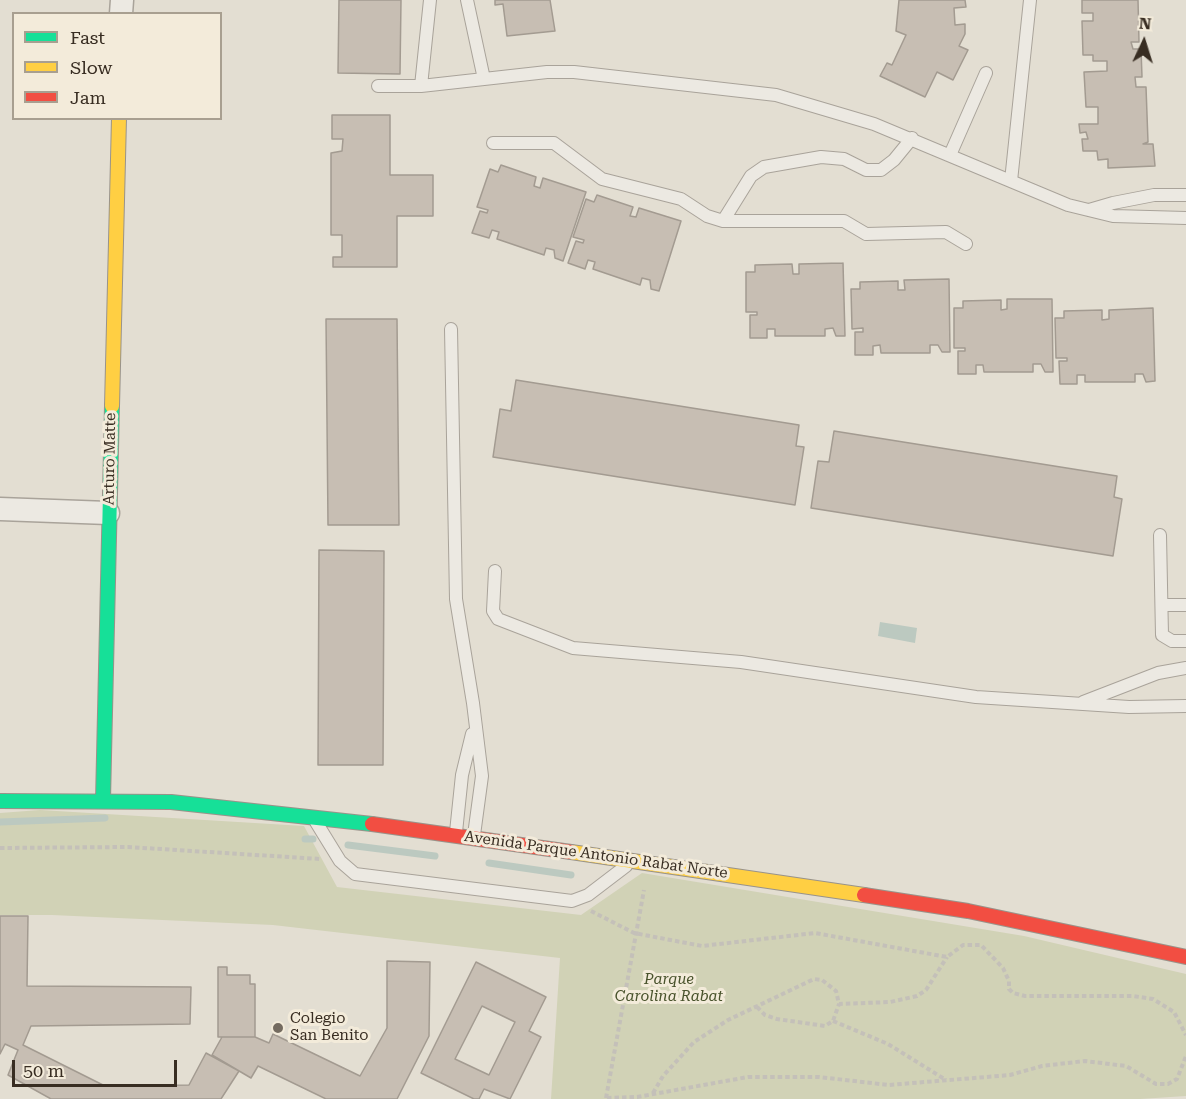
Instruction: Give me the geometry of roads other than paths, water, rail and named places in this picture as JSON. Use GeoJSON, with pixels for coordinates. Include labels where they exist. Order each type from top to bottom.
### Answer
{"type":"FeatureCollection","features":[{"type":"Feature","properties":{"kind":"street","name":"Arturo Matte"},"geometry":{"type":"LineString","coordinates":[[103,800],[119,120]]}},
{"type":"Feature","properties":{"kind":"street"},"geometry":{"type":"LineString","coordinates":[[0,509],[108,513]]}},
{"type":"Feature","properties":{"kind":"street","name":"Avenida Parque Antonio Rabat Norte"},"geometry":{"type":"LineString","coordinates":[[0,801],[171,802],[312,816],[474,837],[968,910],[1186,957]]}},
{"type":"Feature","properties":{"kind":"lane"},"geometry":{"type":"LineString","coordinates":[[422,86],[430,0]]}},
{"type":"Feature","properties":{"kind":"lane"},"geometry":{"type":"LineString","coordinates":[[467,0],[484,80]]}},
{"type":"Feature","properties":{"kind":"lane"},"geometry":{"type":"LineString","coordinates":[[1011,181],[1030,0]]}},
{"type":"Feature","properties":{"kind":"lane"},"geometry":{"type":"LineString","coordinates":[[378,86],[422,86],[546,72],[574,72],[776,95],[874,124],[912,138],[1088,211],[1113,216],[1186,218]]}},
{"type":"Feature","properties":{"kind":"lane"},"geometry":{"type":"LineString","coordinates":[[950,155],[986,73]]}},
{"type":"Feature","properties":{"kind":"lane"},"geometry":{"type":"LineString","coordinates":[[723,221],[751,176],[764,167],[821,157],[844,159],[866,170],[881,170],[894,160],[912,138]]}},
{"type":"Feature","properties":{"kind":"lane"},"geometry":{"type":"LineString","coordinates":[[493,143],[554,143],[602,179],[681,199],[707,216],[723,221],[844,221],[866,234],[946,232],[966,244]]}},
{"type":"Feature","properties":{"kind":"lane"},"geometry":{"type":"LineString","coordinates":[[1088,211],[1113,203],[1154,195],[1186,195]]}},
{"type":"Feature","properties":{"kind":"lane"},"geometry":{"type":"LineString","coordinates":[[451,329],[456,598],[482,776],[474,837]]}},
{"type":"Feature","properties":{"kind":"lane"},"geometry":{"type":"LineString","coordinates":[[1160,536],[1162,635],[1172,641],[1186,641]]}},
{"type":"Feature","properties":{"kind":"lane"},"geometry":{"type":"LineString","coordinates":[[495,571],[493,611],[498,619],[573,648],[741,662],[976,697],[1130,707],[1186,706]]}},
{"type":"Feature","properties":{"kind":"lane"},"geometry":{"type":"LineString","coordinates":[[1162,605],[1186,605]]}},
{"type":"Feature","properties":{"kind":"lane"},"geometry":{"type":"LineString","coordinates":[[1076,704],[1158,673],[1186,668]]}},
{"type":"Feature","properties":{"kind":"lane"},"geometry":{"type":"LineString","coordinates":[[455,835],[462,775],[474,727]]}},
{"type":"Feature","properties":{"kind":"lane"},"geometry":{"type":"LineString","coordinates":[[312,816],[340,861],[355,874],[572,901],[588,895],[634,860]]}},
{"type":"Feature","properties":{"kind":"waterway"},"geometry":{"type":"LineString","coordinates":[[0,822],[105,818]]}},
{"type":"Feature","properties":{"kind":"waterway"},"geometry":{"type":"LineString","coordinates":[[305,839],[313,839]]}},
{"type":"Feature","properties":{"kind":"waterway"},"geometry":{"type":"LineString","coordinates":[[348,845],[435,856]]}},
{"type":"Feature","properties":{"kind":"waterway"},"geometry":{"type":"LineString","coordinates":[[489,863],[571,875]]}},
{"type":"Feature","properties":{"kind":"place","name":"Colegio San Benito"},"geometry":{"type":"Point","coordinates":[278,1028]}},
{"type":"Feature","properties":{"kind":"park label","name":"Parque Carolina Rabat"},"geometry":{"type":"Point","coordinates":[669,988]}}]}
